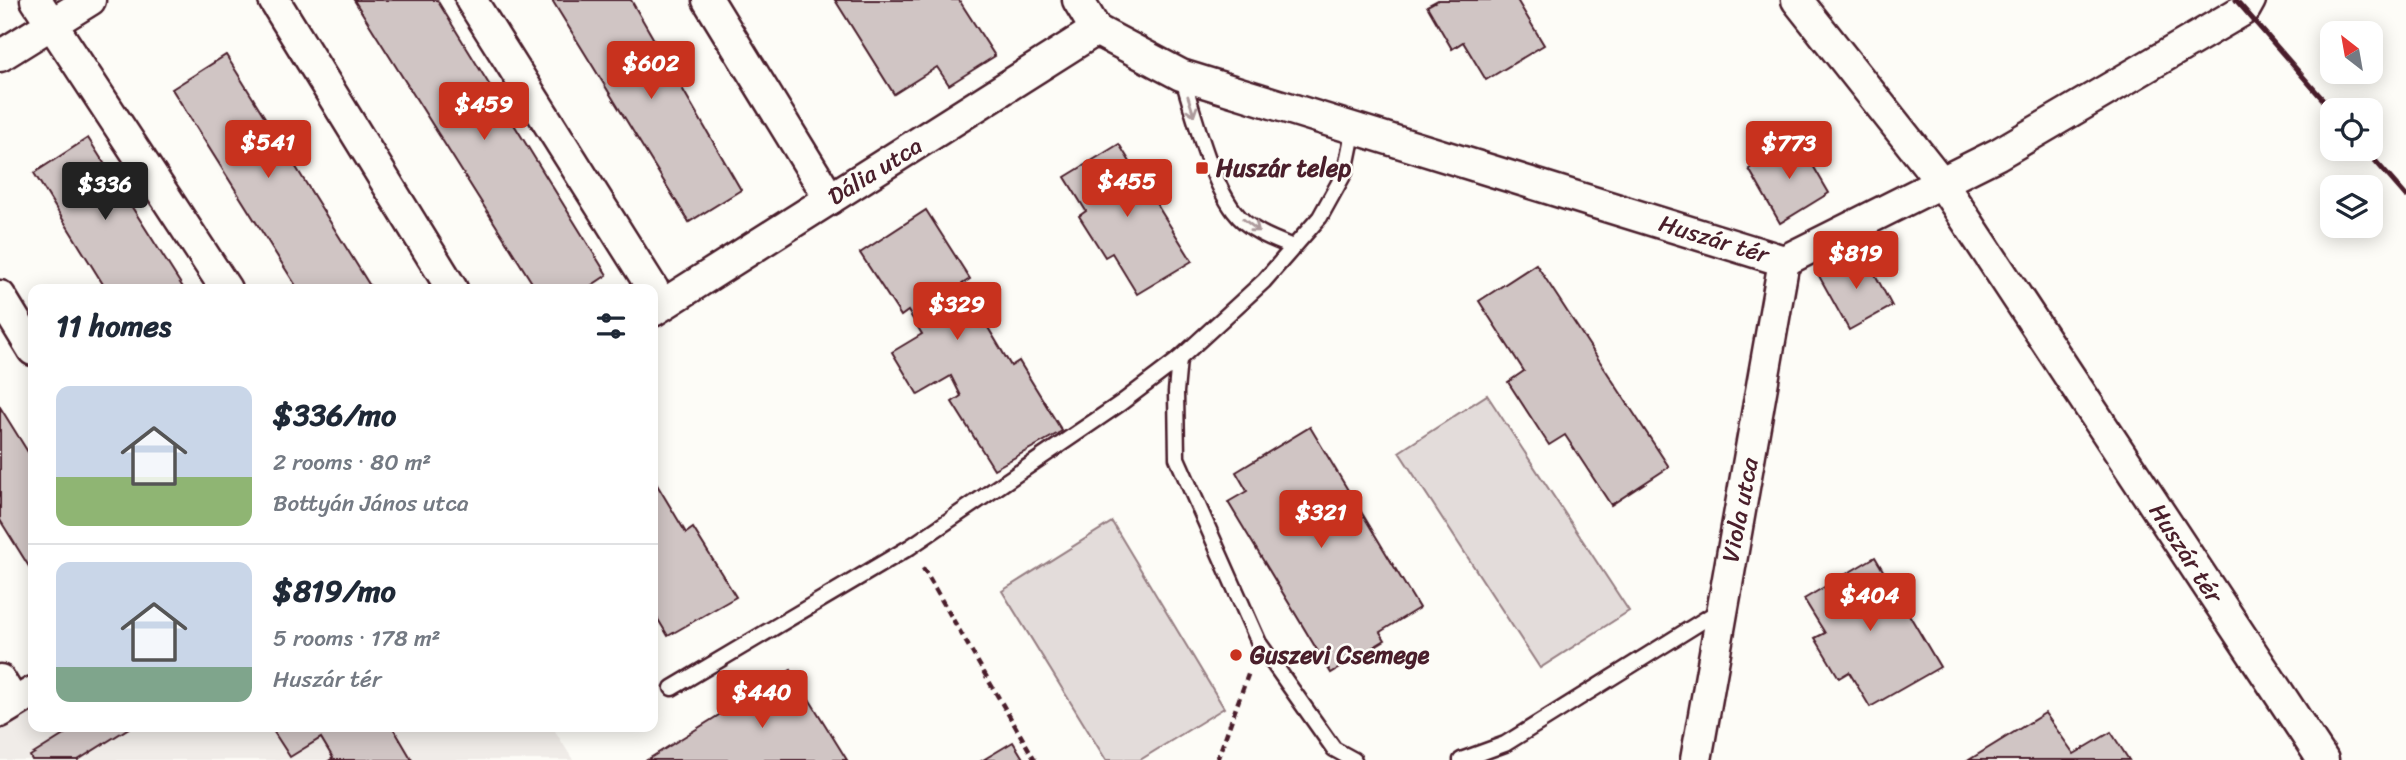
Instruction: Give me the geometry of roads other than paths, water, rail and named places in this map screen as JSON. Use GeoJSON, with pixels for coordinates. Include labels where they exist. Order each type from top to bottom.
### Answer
{"type":"FeatureCollection","features":[{"type":"Feature","properties":{"kind":"street"},"geometry":{"type":"LineString","coordinates":[[36,0],[223,284]]}},
{"type":"Feature","properties":{"kind":"street"},"geometry":{"type":"LineString","coordinates":[[0,56],[90,0]]}},
{"type":"Feature","properties":{"kind":"street"},"geometry":{"type":"LineString","coordinates":[[274,0],[449,284]]}},
{"type":"Feature","properties":{"kind":"street"},"geometry":{"type":"LineString","coordinates":[[471,0],[646,284]]}},
{"type":"Feature","properties":{"kind":"street"},"geometry":{"type":"LineString","coordinates":[[708,0],[830,199]]}},
{"type":"Feature","properties":{"kind":"street"},"geometry":{"type":"LineString","coordinates":[[1078,0],[1096,30]]}},
{"type":"Feature","properties":{"kind":"street"},"geometry":{"type":"LineString","coordinates":[[1797,0],[1941,182],[2010,148],[2245,9],[2250,0]]}},
{"type":"Feature","properties":{"kind":"street","name":"Dália utca"},"geometry":{"type":"LineString","coordinates":[[658,296],[830,199],[1096,30]]}},
{"type":"Feature","properties":{"kind":"street","name":"Huszár tér"},"geometry":{"type":"LineString","coordinates":[[1096,30],[1181,75],[1784,261],[1941,182],[2323,760]]}},
{"type":"Feature","properties":{"kind":"street","name":"Viola utca"},"geometry":{"type":"LineString","coordinates":[[1696,760],[1784,261]]}},
{"type":"Feature","properties":{"kind":"street"},"geometry":{"type":"LineString","coordinates":[[0,296],[28,342]]}},
{"type":"Feature","properties":{"kind":"lane"},"geometry":{"type":"LineString","coordinates":[[1181,75],[1201,137],[1235,213],[1266,237],[1293,247]]}},
{"type":"Feature","properties":{"kind":"lane"},"geometry":{"type":"LineString","coordinates":[[672,688],[910,547],[1110,411],[1179,359],[1264,281],[1320,216],[1345,172],[1354,128]]}},
{"type":"Feature","properties":{"kind":"lane"},"geometry":{"type":"LineString","coordinates":[[1179,359],[1176,392],[1177,458],[1259,643],[1334,749],[1354,760]]}},
{"type":"Feature","properties":{"kind":"lane"},"geometry":{"type":"LineString","coordinates":[[1461,760],[1505,744],[1721,610]]}},
{"type":"Feature","properties":{"kind":"railway"},"geometry":{"type":"LineString","coordinates":[[2236,0],[2322,98]]}},
{"type":"Feature","properties":{"kind":"railway"},"geometry":{"type":"LineString","coordinates":[[2375,161],[2406,196]]}},
{"type":"Feature","properties":{"kind":"place","name":"Huszár telep"},"geometry":{"type":"Point","coordinates":[1202,168]}},
{"type":"Feature","properties":{"kind":"place","name":"Guszevi Csemege"},"geometry":{"type":"Point","coordinates":[1236,655]}}]}
